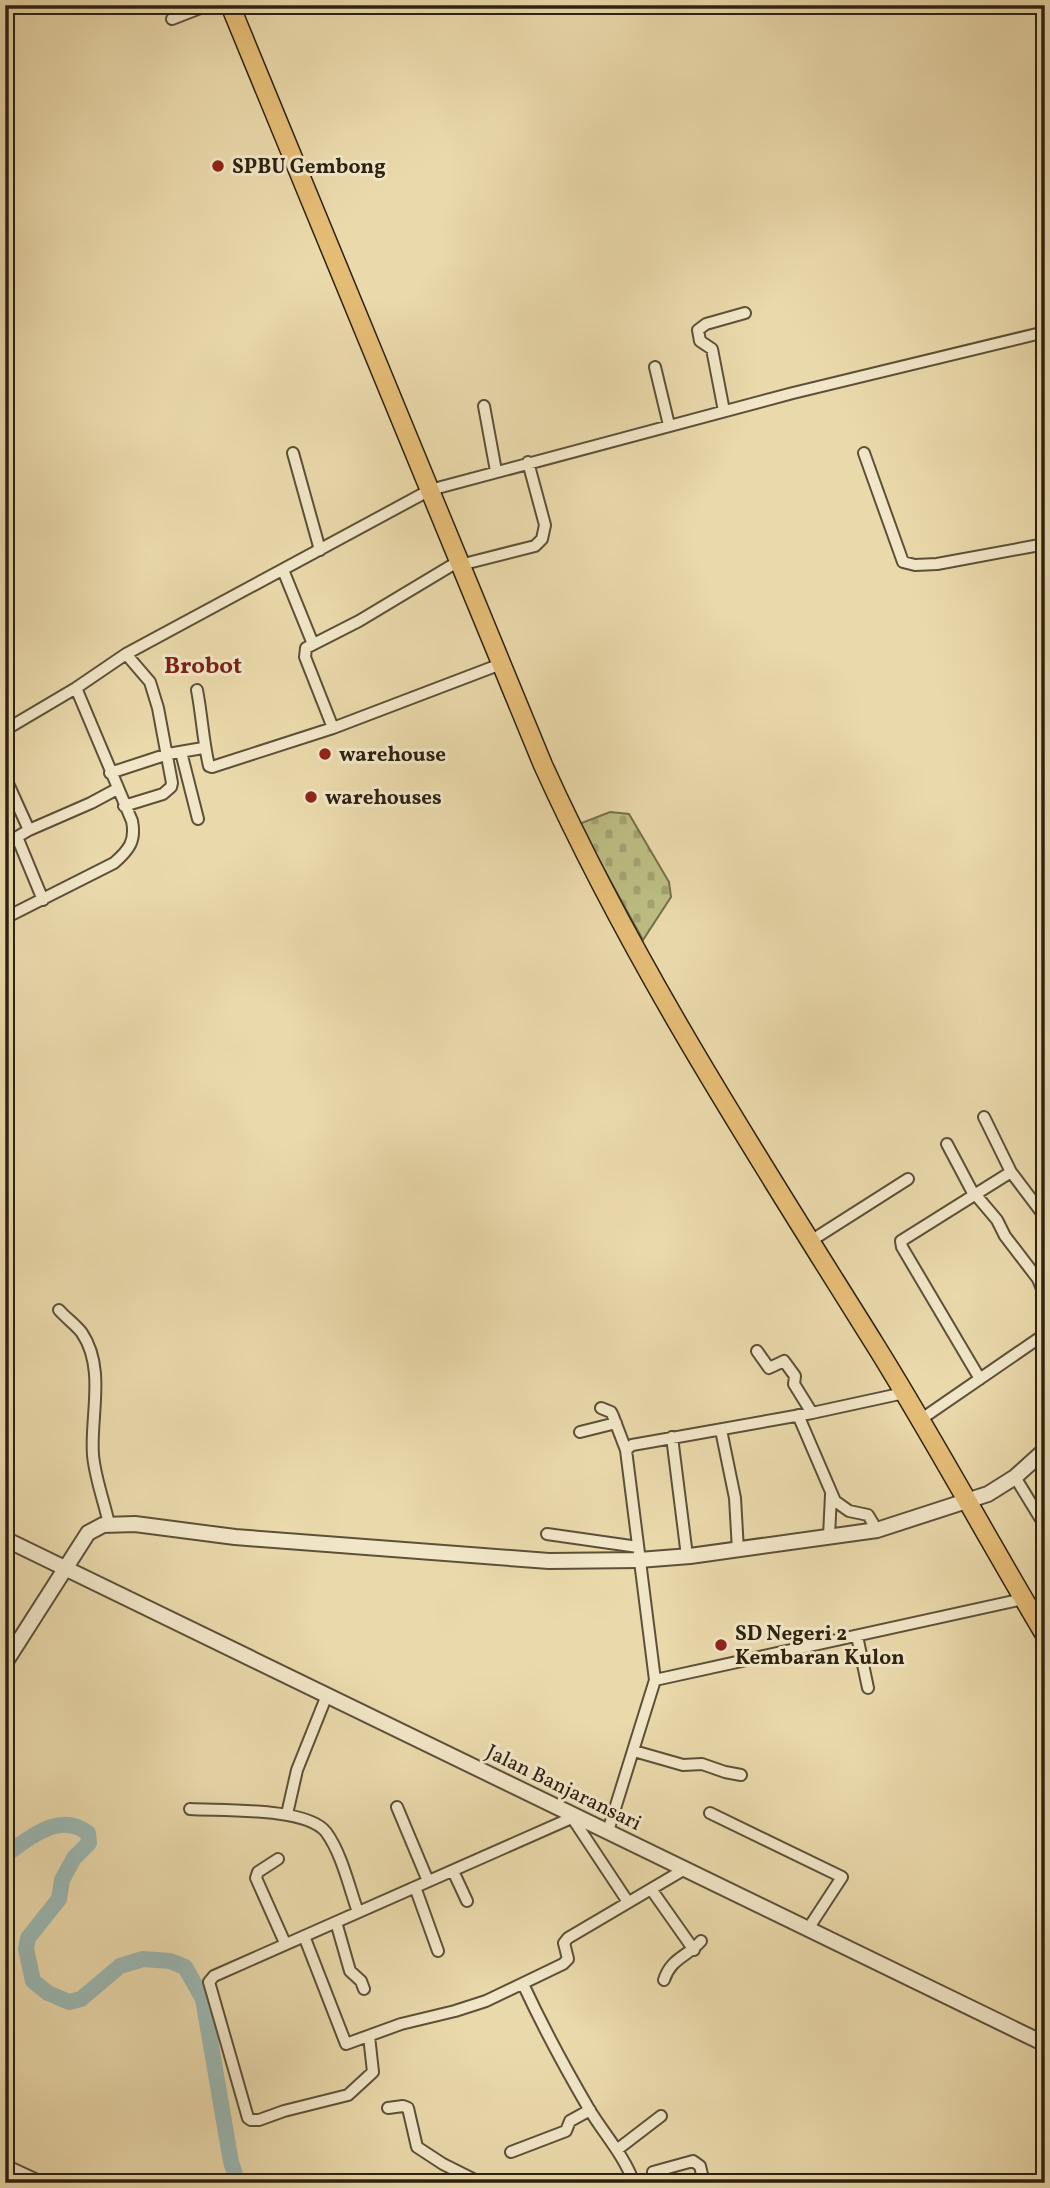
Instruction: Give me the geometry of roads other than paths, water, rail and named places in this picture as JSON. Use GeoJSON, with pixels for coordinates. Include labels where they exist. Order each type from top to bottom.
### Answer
{"type":"FeatureCollection","features":[{"type":"Feature","properties":{"kind":"main road"},"geometry":{"type":"LineString","coordinates":[[230,5],[501,664],[569,822],[605,895],[656,989],[904,1393],[1045,1636]]}},
{"type":"Feature","properties":{"kind":"street"},"geometry":{"type":"LineString","coordinates":[[172,19],[208,5]]}},
{"type":"Feature","properties":{"kind":"street"},"geometry":{"type":"LineString","coordinates":[[724,411],[712,349],[700,341],[698,330],[706,324],[744,313]]}},
{"type":"Feature","properties":{"kind":"street"},"geometry":{"type":"LineString","coordinates":[[5,730],[76,688],[126,654],[430,490],[669,425],[1045,332]]}},
{"type":"Feature","properties":{"kind":"street"},"geometry":{"type":"LineString","coordinates":[[655,367],[669,425]]}},
{"type":"Feature","properties":{"kind":"street"},"geometry":{"type":"LineString","coordinates":[[484,406],[496,471]]}},
{"type":"Feature","properties":{"kind":"street"},"geometry":{"type":"LineString","coordinates":[[293,453],[320,550]]}},
{"type":"Feature","properties":{"kind":"street"},"geometry":{"type":"LineString","coordinates":[[864,453],[901,559],[907,564],[937,564],[1045,544]]}},
{"type":"Feature","properties":{"kind":"street"},"geometry":{"type":"LineString","coordinates":[[333,728],[305,657],[306,648],[460,563],[535,546],[542,539],[545,525],[528,462]]}},
{"type":"Feature","properties":{"kind":"street"},"geometry":{"type":"LineString","coordinates":[[283,570],[313,644]]}},
{"type":"Feature","properties":{"kind":"street"},"geometry":{"type":"LineString","coordinates":[[124,806],[168,791],[172,783],[158,708],[150,682],[126,654]]}},
{"type":"Feature","properties":{"kind":"street"},"geometry":{"type":"LineString","coordinates":[[197,690],[203,748],[209,766],[212,767],[333,728],[501,664]]}},
{"type":"Feature","properties":{"kind":"street"},"geometry":{"type":"LineString","coordinates":[[5,918],[114,863],[128,851],[134,831],[76,688]]}},
{"type":"Feature","properties":{"kind":"street"},"geometry":{"type":"LineString","coordinates":[[110,773],[168,754],[203,748]]}},
{"type":"Feature","properties":{"kind":"street"},"geometry":{"type":"LineString","coordinates":[[181,752],[198,818]]}},
{"type":"Feature","properties":{"kind":"street"},"geometry":{"type":"LineString","coordinates":[[5,777],[29,830]]}},
{"type":"Feature","properties":{"kind":"street"},"geometry":{"type":"LineString","coordinates":[[5,844],[117,789]]}},
{"type":"Feature","properties":{"kind":"street"},"geometry":{"type":"LineString","coordinates":[[17,837],[43,900]]}},
{"type":"Feature","properties":{"kind":"street"},"geometry":{"type":"LineString","coordinates":[[984,1117],[1011,1172],[1045,1217]]}},
{"type":"Feature","properties":{"kind":"street"},"geometry":{"type":"LineString","coordinates":[[947,1144],[975,1195],[997,1220],[1005,1236],[1038,1279],[1045,1296]]}},
{"type":"Feature","properties":{"kind":"street"},"geometry":{"type":"LineString","coordinates":[[980,1379],[901,1243],[903,1238],[1011,1172]]}},
{"type":"Feature","properties":{"kind":"street"},"geometry":{"type":"LineString","coordinates":[[809,1242],[908,1179]]}},
{"type":"Feature","properties":{"kind":"street"},"geometry":{"type":"LineString","coordinates":[[58,1310],[80,1330],[92,1355],[95,1381],[92,1429],[94,1459],[109,1524]]}},
{"type":"Feature","properties":{"kind":"street"},"geometry":{"type":"LineString","coordinates":[[920,1420],[1045,1334]]}},
{"type":"Feature","properties":{"kind":"street"},"geometry":{"type":"LineString","coordinates":[[757,1352],[769,1368],[784,1361],[795,1376],[794,1384],[811,1413]]}},
{"type":"Feature","properties":{"kind":"street"},"geometry":{"type":"LineString","coordinates":[[626,1450],[632,1445],[811,1413],[904,1393]]}},
{"type":"Feature","properties":{"kind":"street"},"geometry":{"type":"LineString","coordinates":[[601,1408],[611,1412],[626,1450],[655,1680],[608,1831]]}},
{"type":"Feature","properties":{"kind":"street"},"geometry":{"type":"LineString","coordinates":[[798,1415],[831,1495],[840,1506],[867,1515],[877,1530]]}},
{"type":"Feature","properties":{"kind":"street"},"geometry":{"type":"LineString","coordinates":[[580,1432],[616,1423]]}},
{"type":"Feature","properties":{"kind":"street"},"geometry":{"type":"LineString","coordinates":[[721,1430],[735,1498],[738,1550]]}},
{"type":"Feature","properties":{"kind":"street"},"geometry":{"type":"LineString","coordinates":[[672,1437],[687,1556]]}},
{"type":"Feature","properties":{"kind":"street"},"geometry":{"type":"LineString","coordinates":[[547,1534],[638,1553],[687,1556],[877,1530],[988,1494],[1015,1477],[1045,1450]]}},
{"type":"Feature","properties":{"kind":"street"},"geometry":{"type":"LineString","coordinates":[[1015,1477],[1045,1526]]}},
{"type":"Feature","properties":{"kind":"street"},"geometry":{"type":"LineString","coordinates":[[829,1536],[831,1495]]}},
{"type":"Feature","properties":{"kind":"street"},"geometry":{"type":"LineString","coordinates":[[5,1663],[88,1533],[109,1524],[135,1524],[249,1538],[549,1561],[638,1553]]}},
{"type":"Feature","properties":{"kind":"street","name":"Jalan Banjaransari"},"geometry":{"type":"LineString","coordinates":[[5,1539],[1045,2044]]}},
{"type":"Feature","properties":{"kind":"street"},"geometry":{"type":"LineString","coordinates":[[655,1680],[1023,1599]]}},
{"type":"Feature","properties":{"kind":"street"},"geometry":{"type":"LineString","coordinates":[[857,1636],[868,1688]]}},
{"type":"Feature","properties":{"kind":"street"},"geometry":{"type":"LineString","coordinates":[[287,1814],[297,1770],[327,1695]]}},
{"type":"Feature","properties":{"kind":"street"},"geometry":{"type":"LineString","coordinates":[[634,1752],[683,1765],[702,1765],[741,1775]]}},
{"type":"Feature","properties":{"kind":"street"},"geometry":{"type":"LineString","coordinates":[[397,1807],[428,1881]]}},
{"type":"Feature","properties":{"kind":"street"},"geometry":{"type":"LineString","coordinates":[[190,1809],[287,1814],[313,1822],[327,1834],[358,1912]]}},
{"type":"Feature","properties":{"kind":"street"},"geometry":{"type":"LineString","coordinates":[[710,1812],[842,1877],[808,1928]]}},
{"type":"Feature","properties":{"kind":"street"},"geometry":{"type":"LineString","coordinates":[[369,2036],[373,2072],[352,2093],[255,2121],[248,2118],[209,1982],[214,1976],[285,1943],[575,1818],[628,1902]]}},
{"type":"Feature","properties":{"kind":"street"},"geometry":{"type":"LineString","coordinates":[[278,1859],[258,1872],[256,1878],[285,1943]]}},
{"type":"Feature","properties":{"kind":"street"},"geometry":{"type":"LineString","coordinates":[[304,1936],[346,2044],[401,2024],[468,2007],[566,1962],[568,1959],[564,1943],[568,1938],[685,1869]]}},
{"type":"Feature","properties":{"kind":"street"},"geometry":{"type":"LineString","coordinates":[[453,1871],[467,1901]]}},
{"type":"Feature","properties":{"kind":"street"},"geometry":{"type":"LineString","coordinates":[[415,1887],[438,1951]]}},
{"type":"Feature","properties":{"kind":"street"},"geometry":{"type":"LineString","coordinates":[[651,1889],[698,1946],[670,1965],[664,1980]]}},
{"type":"Feature","properties":{"kind":"street"},"geometry":{"type":"LineString","coordinates":[[336,1922],[350,1970],[361,1981],[364,1989]]}},
{"type":"Feature","properties":{"kind":"street"},"geometry":{"type":"LineString","coordinates":[[523,1984],[545,2032],[590,2110],[618,2149],[634,2183]]}},
{"type":"Feature","properties":{"kind":"street"},"geometry":{"type":"LineString","coordinates":[[388,2108],[408,2108],[417,2147],[481,2183]]}},
{"type":"Feature","properties":{"kind":"street"},"geometry":{"type":"LineString","coordinates":[[511,2152],[566,2131],[570,2121],[590,2110]]}},
{"type":"Feature","properties":{"kind":"street"},"geometry":{"type":"LineString","coordinates":[[618,2149],[661,2116]]}},
{"type":"Feature","properties":{"kind":"street"},"geometry":{"type":"LineString","coordinates":[[653,2172],[693,2161],[700,2166],[704,2183]]}},
{"type":"Feature","properties":{"kind":"street"},"geometry":{"type":"LineString","coordinates":[[5,2165],[44,2183]]}},
{"type":"Feature","properties":{"kind":"waterway"},"geometry":{"type":"LineString","coordinates":[[5,1855],[45,1829],[56,1826],[77,1827],[88,1833],[89,1843],[74,1858],[62,1880],[59,1899],[28,1938],[26,1949],[33,1981],[48,1993],[69,2002],[81,1999],[120,1966],[143,1959],[170,1961],[185,1967],[203,1999],[231,2162],[238,2183]]}},
{"type":"Feature","properties":{"kind":"place","name":"SPBU Gembong"},"geometry":{"type":"Point","coordinates":[218,166]}},
{"type":"Feature","properties":{"kind":"place","name":"warehouse"},"geometry":{"type":"Point","coordinates":[325,754]}},
{"type":"Feature","properties":{"kind":"place","name":"warehouses"},"geometry":{"type":"Point","coordinates":[311,797]}},
{"type":"Feature","properties":{"kind":"place","name":"SD Negeri 2 Kembaran Kulon"},"geometry":{"type":"Point","coordinates":[721,1645]}},
{"type":"Feature","properties":{"kind":"district","name":"Brobot"},"geometry":{"type":"Point","coordinates":[203,665]}}]}
